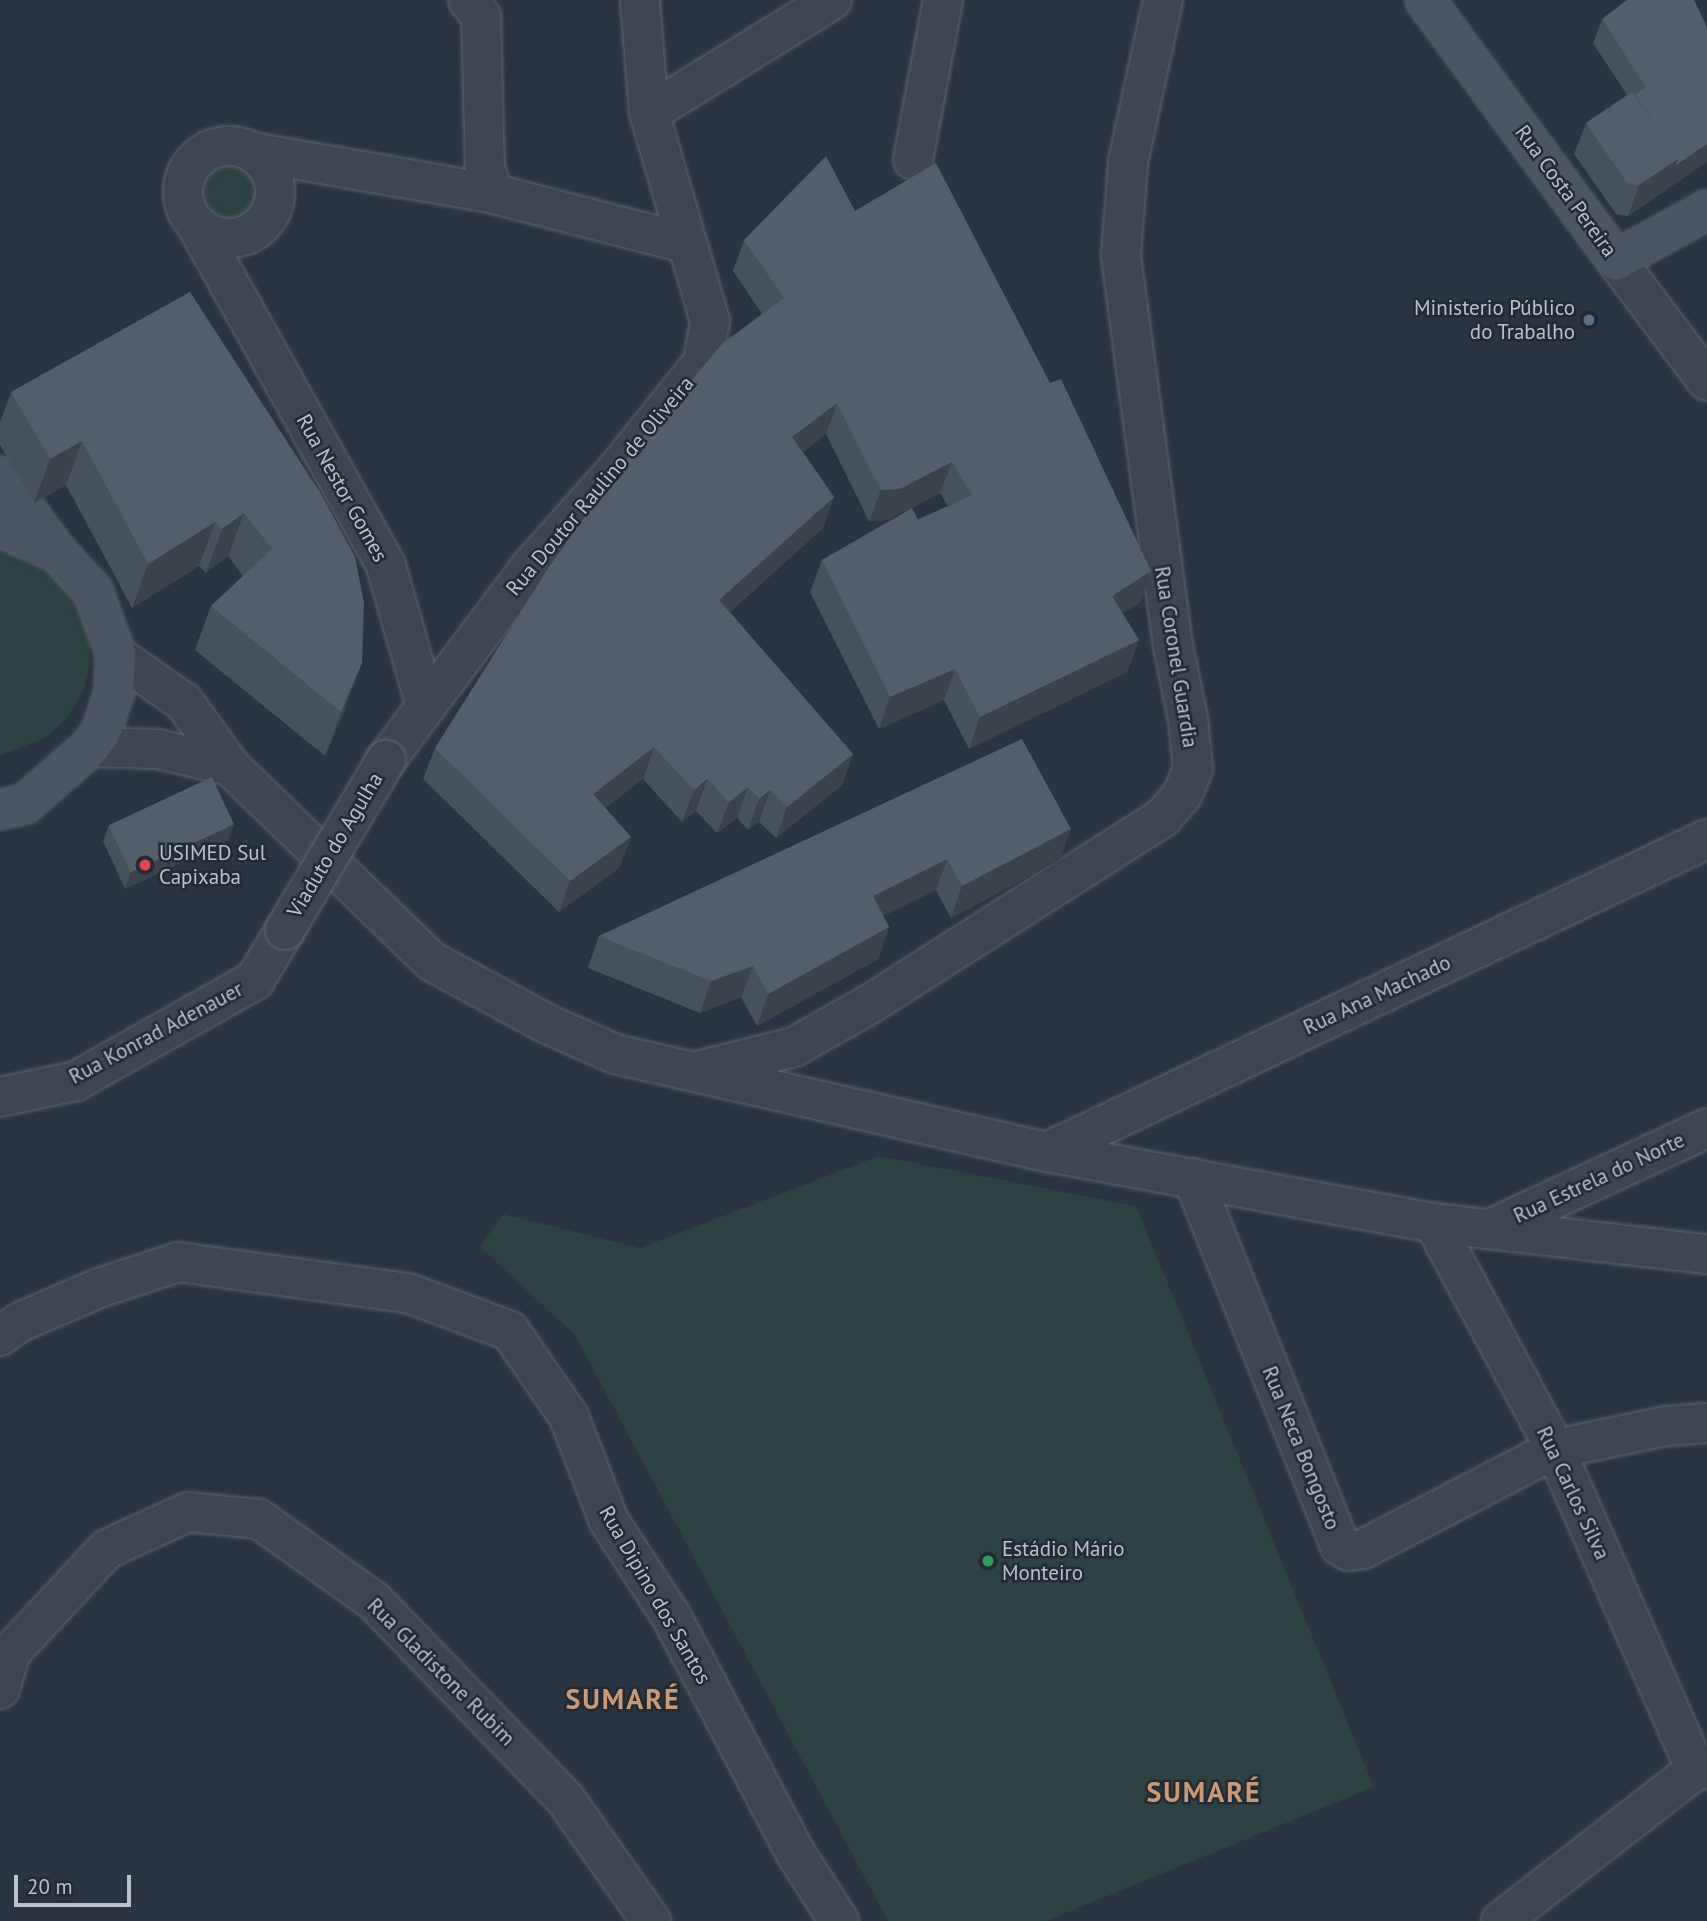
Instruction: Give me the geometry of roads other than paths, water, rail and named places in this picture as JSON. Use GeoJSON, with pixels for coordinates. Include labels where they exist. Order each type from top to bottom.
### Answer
{"type":"FeatureCollection","features":[{"type":"Feature","properties":{"kind":"main road","name":"Rua Costa Pereira"},"geometry":{"type":"LineString","coordinates":[[1425,0],[1616,260]]}},
{"type":"Feature","properties":{"kind":"main road"},"geometry":{"type":"LineString","coordinates":[[1616,260],[1707,210]]}},
{"type":"Feature","properties":{"kind":"main road"},"geometry":{"type":"LineString","coordinates":[[0,476],[58,552],[93,591],[116,655],[114,693],[101,732],[90,747],[25,803],[0,810]]}},
{"type":"Feature","properties":{"kind":"main road"},"geometry":{"type":"LineString","coordinates":[[0,527],[58,552]]}},
{"type":"Feature","properties":{"kind":"street"},"geometry":{"type":"LineString","coordinates":[[468,0],[481,16],[485,169],[494,194]]}},
{"type":"Feature","properties":{"kind":"street","name":"Rua Doutor Raulino de Oliveira"},"geometry":{"type":"LineString","coordinates":[[426,706],[532,565],[615,472],[703,362],[710,321],[649,113],[640,0]]}},
{"type":"Feature","properties":{"kind":"street"},"geometry":{"type":"LineString","coordinates":[[649,113],[832,0]]}},
{"type":"Feature","properties":{"kind":"street"},"geometry":{"type":"LineString","coordinates":[[913,160],[943,0]]}},
{"type":"Feature","properties":{"kind":"street","name":"Rua Coronel Guardia"},"geometry":{"type":"LineString","coordinates":[[695,1071],[794,1047],[1163,817],[1182,795],[1193,769],[1188,719],[1172,646],[1121,254],[1128,162],[1163,0]]}},
{"type":"Feature","properties":{"kind":"street"},"geometry":{"type":"LineString","coordinates":[[251,152],[274,182],[275,197],[262,223],[231,238],[213,235],[196,224],[184,202],[191,165],[220,146],[494,194],[685,243]]}},
{"type":"Feature","properties":{"kind":"street","name":"Rua Nestor Gomes"},"geometry":{"type":"LineString","coordinates":[[196,224],[386,566],[426,706]]}},
{"type":"Feature","properties":{"kind":"street","name":"Rua Costa Pereira"},"geometry":{"type":"LineString","coordinates":[[1616,260],[1707,381]]}},
{"type":"Feature","properties":{"kind":"street"},"geometry":{"type":"LineString","coordinates":[[116,655],[184,702],[230,766],[431,961],[545,1023],[615,1054],[1047,1152],[1434,1223],[1707,1254]]}},
{"type":"Feature","properties":{"kind":"street","name":"Viaduto do Agulha"},"geometry":{"type":"LineString","coordinates":[[285,930],[386,760],[426,706]]}},
{"type":"Feature","properties":{"kind":"street"},"geometry":{"type":"LineString","coordinates":[[90,747],[158,749],[230,766]]}},
{"type":"Feature","properties":{"kind":"street","name":"Rua Ana Machado"},"geometry":{"type":"LineString","coordinates":[[1047,1152],[1707,839]]}},
{"type":"Feature","properties":{"kind":"street","name":"Rua Konrad Adenauer"},"geometry":{"type":"LineString","coordinates":[[0,1097],[76,1081],[255,979],[285,930]]}},
{"type":"Feature","properties":{"kind":"street","name":"Rua Estrela do Norte"},"geometry":{"type":"LineString","coordinates":[[1492,1228],[1707,1128]]}},
{"type":"Feature","properties":{"kind":"street","name":"Rua Neca Bongosto"},"geometry":{"type":"LineString","coordinates":[[1193,1178],[1340,1546],[1349,1550],[1363,1549],[1555,1450],[1666,1426],[1707,1423]]}},
{"type":"Feature","properties":{"kind":"street","name":"Rua Carlos Silva"},"geometry":{"type":"LineString","coordinates":[[1434,1223],[1555,1450],[1702,1770]]}},
{"type":"Feature","properties":{"kind":"street","name":"Rua Dipino dos Santos"},"geometry":{"type":"LineString","coordinates":[[0,1336],[20,1322],[99,1289],[178,1262],[408,1293],[510,1331],[569,1417],[609,1521],[671,1616],[796,1854],[839,1921]]}},
{"type":"Feature","properties":{"kind":"street","name":"Rua Gladistone Rubim"},"geometry":{"type":"LineString","coordinates":[[0,1689],[9,1653],[107,1549],[188,1512],[259,1519],[374,1601],[566,1800],[651,1921]]}},
{"type":"Feature","properties":{"kind":"street"},"geometry":{"type":"LineString","coordinates":[[1501,1921],[1702,1770]]}},
{"type":"Feature","properties":{"kind":"place","name":"Ministerio Público do Trabalho"},"geometry":{"type":"Point","coordinates":[1589,320]}},
{"type":"Feature","properties":{"kind":"place","name":"USIMED Sul Capixaba"},"geometry":{"type":"Point","coordinates":[145,865]}},
{"type":"Feature","properties":{"kind":"place","name":"Estádio Mário Monteiro"},"geometry":{"type":"Point","coordinates":[988,1561]}},
{"type":"Feature","properties":{"kind":"district","name":"SUMARÉ"},"geometry":{"type":"Point","coordinates":[623,1699]}},
{"type":"Feature","properties":{"kind":"district","name":"SUMARÉ"},"geometry":{"type":"Point","coordinates":[1204,1792]}}]}
